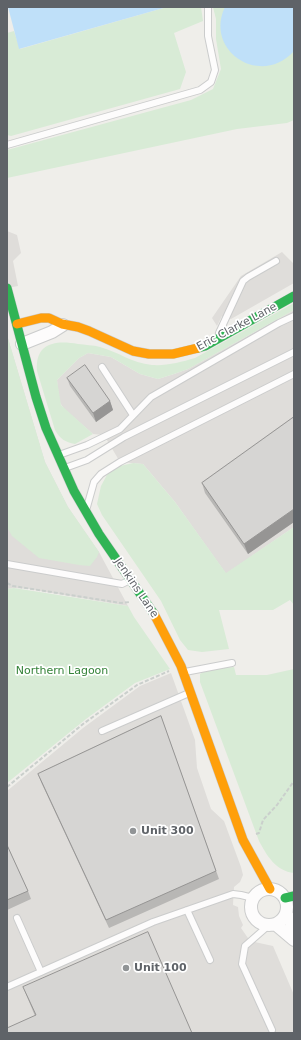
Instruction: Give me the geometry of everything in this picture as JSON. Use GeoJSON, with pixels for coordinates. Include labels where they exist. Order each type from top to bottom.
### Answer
{"type":"FeatureCollection","features":[{"type":"Feature","properties":{"kind":"street","name":"Jenkins Lane"},"geometry":{"type":"LineString","coordinates":[[7,287],[36,397],[46,428],[64,469],[99,534],[150,607],[167,637],[183,672],[243,840],[270,889],[290,897],[287,904],[286,913],[294,928]]}},
{"type":"Feature","properties":{"kind":"street","name":"Eric Clarke Lane"},"geometry":{"type":"LineString","coordinates":[[16,324],[47,318],[63,325],[82,328],[124,348],[141,353],[158,355],[174,354],[192,350],[216,339],[294,296]]}},
{"type":"Feature","properties":{"kind":"street"},"geometry":{"type":"LineString","coordinates":[[22,344],[52,332],[63,325]]}},
{"type":"Feature","properties":{"kind":"street"},"geometry":{"type":"LineString","coordinates":[[270,889],[259,891],[253,898],[251,908],[254,916],[259,922],[272,924],[294,940]]}},
{"type":"Feature","properties":{"kind":"street"},"geometry":{"type":"LineString","coordinates":[[272,924],[283,918],[286,913]]}},
{"type":"Feature","properties":{"kind":"lane"},"geometry":{"type":"LineString","coordinates":[[7,145],[200,90],[211,82],[215,70],[208,36],[208,7]]}},
{"type":"Feature","properties":{"kind":"lane"},"geometry":{"type":"LineString","coordinates":[[216,339],[243,282],[248,277],[276,261]]}},
{"type":"Feature","properties":{"kind":"lane"},"geometry":{"type":"LineString","coordinates":[[58,455],[87,445],[120,429],[151,397],[272,327],[294,316]]}},
{"type":"Feature","properties":{"kind":"lane"},"geometry":{"type":"LineString","coordinates":[[64,469],[87,460],[124,437],[294,352]]}},
{"type":"Feature","properties":{"kind":"lane"},"geometry":{"type":"LineString","coordinates":[[102,367],[133,415]]}},
{"type":"Feature","properties":{"kind":"lane"},"geometry":{"type":"LineString","coordinates":[[86,511],[94,482],[101,474],[120,462],[294,374]]}},
{"type":"Feature","properties":{"kind":"lane"},"geometry":{"type":"LineString","coordinates":[[7,564],[122,584],[132,580]]}},
{"type":"Feature","properties":{"kind":"lane"},"geometry":{"type":"LineString","coordinates":[[183,672],[232,663]]}},
{"type":"Feature","properties":{"kind":"lane"},"geometry":{"type":"LineString","coordinates":[[102,731],[190,693]]}},
{"type":"Feature","properties":{"kind":"lane"},"geometry":{"type":"LineString","coordinates":[[7,987],[153,922],[234,894],[253,898]]}},
{"type":"Feature","properties":{"kind":"lane"},"geometry":{"type":"LineString","coordinates":[[187,910],[210,960]]}},
{"type":"Feature","properties":{"kind":"lane"},"geometry":{"type":"LineString","coordinates":[[17,918],[41,972]]}},
{"type":"Feature","properties":{"kind":"lane"},"geometry":{"type":"LineString","coordinates":[[272,924],[245,946],[242,964],[272,1030]]}},
{"type":"Feature","properties":{"kind":"path"},"geometry":{"type":"LineString","coordinates":[[7,583],[13,586],[120,603],[135,602]]}},
{"type":"Feature","properties":{"kind":"path"},"geometry":{"type":"LineString","coordinates":[[7,787],[83,724],[137,685],[166,673]]}},
{"type":"Feature","properties":{"kind":"path"},"geometry":{"type":"LineString","coordinates":[[252,836],[259,833],[263,820],[277,806],[294,781]]}},
{"type":"Feature","properties":{"kind":"shaded area"},"geometry":{"type":"Polygon","coordinates":[[[7,231],[17,235],[21,253],[13,261],[18,286],[7,288],[7,231]]]}},
{"type":"Feature","properties":{"kind":"shaded area"},"geometry":{"type":"Polygon","coordinates":[[[282,252],[294,264],[294,283],[231,319],[222,316],[217,326],[212,318],[241,276],[282,252]]]}},
{"type":"Feature","properties":{"kind":"shaded area"},"geometry":{"type":"Polygon","coordinates":[[[294,310],[294,527],[226,574],[175,502],[143,464],[120,462],[104,435],[93,434],[64,409],[59,401],[57,380],[79,358],[88,353],[111,357],[140,374],[158,379],[188,369],[294,310]]]}},
{"type":"Feature","properties":{"kind":"shaded area"},"geometry":{"type":"Polygon","coordinates":[[[7,335],[45,462],[68,507],[99,552],[128,606],[29,589],[7,589],[7,335]]]}},
{"type":"Feature","properties":{"kind":"shaded area"},"geometry":{"type":"Polygon","coordinates":[[[171,673],[195,740],[197,768],[211,809],[224,821],[241,867],[243,875],[240,882],[234,887],[233,905],[238,907],[239,916],[243,925],[241,928],[250,941],[273,946],[294,995],[294,1033],[7,1033],[7,791],[83,728],[140,686],[171,673]]]}},
{"type":"Feature","properties":{"kind":"green space"},"geometry":{"type":"Polygon","coordinates":[[[167,7],[201,7],[203,21],[174,33],[186,72],[180,89],[11,136],[7,135],[7,33],[14,31],[20,49],[167,7]]]}},
{"type":"Feature","properties":{"kind":"green space"},"geometry":{"type":"Polygon","coordinates":[[[213,7],[294,7],[294,120],[287,123],[237,129],[7,178],[7,150],[191,100],[213,89],[221,69],[216,39],[216,19],[213,7]]]}},
{"type":"Feature","properties":{"kind":"green space"},"geometry":{"type":"Polygon","coordinates":[[[294,303],[294,310],[188,369],[158,379],[140,374],[111,357],[88,353],[79,358],[57,380],[61,405],[93,434],[75,444],[63,440],[55,430],[37,371],[39,354],[48,346],[54,343],[70,343],[95,346],[107,349],[131,360],[145,364],[163,365],[195,358],[294,303]]]}},
{"type":"Feature","properties":{"kind":"green space"},"geometry":{"type":"Polygon","coordinates":[[[7,335],[45,462],[68,507],[99,552],[90,566],[39,558],[12,536],[7,527],[7,335]]]}},
{"type":"Feature","properties":{"kind":"green space"},"geometry":{"type":"Polygon","coordinates":[[[133,463],[143,464],[175,502],[226,573],[294,527],[294,605],[290,600],[273,610],[219,610],[229,649],[202,652],[188,650],[180,640],[161,601],[102,515],[97,504],[101,486],[108,473],[120,466],[133,463]]]}},
{"type":"Feature","properties":{"kind":"green space","name":"Northern Lagoon"},"geometry":{"type":"Polygon","coordinates":[[[14,588],[128,606],[170,669],[135,683],[86,719],[7,783],[7,589],[14,588]]]}},
{"type":"Feature","properties":{"kind":"green space"},"geometry":{"type":"Polygon","coordinates":[[[234,667],[236,675],[267,675],[294,669],[294,873],[288,872],[277,866],[265,852],[259,841],[200,682],[200,674],[206,670],[234,667]]]}},
{"type":"Feature","properties":{"kind":"water"},"geometry":{"type":"Polygon","coordinates":[[[8,7],[167,7],[19,49],[8,7]]]}},
{"type":"Feature","properties":{"kind":"water"},"geometry":{"type":"Polygon","coordinates":[[[225,7],[294,7],[294,51],[281,62],[266,66],[252,65],[239,59],[229,50],[222,38],[221,23],[225,7]]]}},
{"type":"Feature","properties":{"kind":"building"},"geometry":{"type":"Polygon","coordinates":[[[85,365],[110,401],[93,413],[67,378],[85,365]]]}},
{"type":"Feature","properties":{"kind":"building"},"geometry":{"type":"Polygon","coordinates":[[[294,417],[294,509],[244,544],[202,483],[294,417]]]}},
{"type":"Feature","properties":{"kind":"building","name":"Unit 300"},"geometry":{"type":"Polygon","coordinates":[[[161,716],[216,871],[106,920],[38,774],[161,716]]]}},
{"type":"Feature","properties":{"kind":"building"},"geometry":{"type":"Polygon","coordinates":[[[7,845],[28,891],[7,900],[7,845]]]}},
{"type":"Feature","properties":{"kind":"building","name":"Unit 100"},"geometry":{"type":"Polygon","coordinates":[[[148,932],[192,1033],[7,1033],[7,1028],[36,1015],[23,987],[148,932]]]}},
{"type":"Feature","properties":{"kind":"traffic: fast"},"geometry":{"type":"LineString","coordinates":[[7,288],[36,397],[46,428],[74,491],[99,534],[154,614]]}},
{"type":"Feature","properties":{"kind":"traffic: fast"},"geometry":{"type":"LineString","coordinates":[[198,348],[205,346],[294,296]]}},
{"type":"Feature","properties":{"kind":"traffic: fast"},"geometry":{"type":"LineString","coordinates":[[285,898],[294,896]]}},
{"type":"Feature","properties":{"kind":"traffic: slow"},"geometry":{"type":"LineString","coordinates":[[17,324],[41,318],[49,318],[62,324],[89,331],[133,351],[149,354],[173,354],[198,348]]}},
{"type":"Feature","properties":{"kind":"traffic: slow"},"geometry":{"type":"LineString","coordinates":[[154,614],[181,666],[243,840],[270,889]]}},
{"type":"Feature","properties":{"kind":"place","name":"Unit 300"},"geometry":{"type":"Point","coordinates":[133,831]}},
{"type":"Feature","properties":{"kind":"place","name":"Unit 100"},"geometry":{"type":"Point","coordinates":[126,968]}}]}
